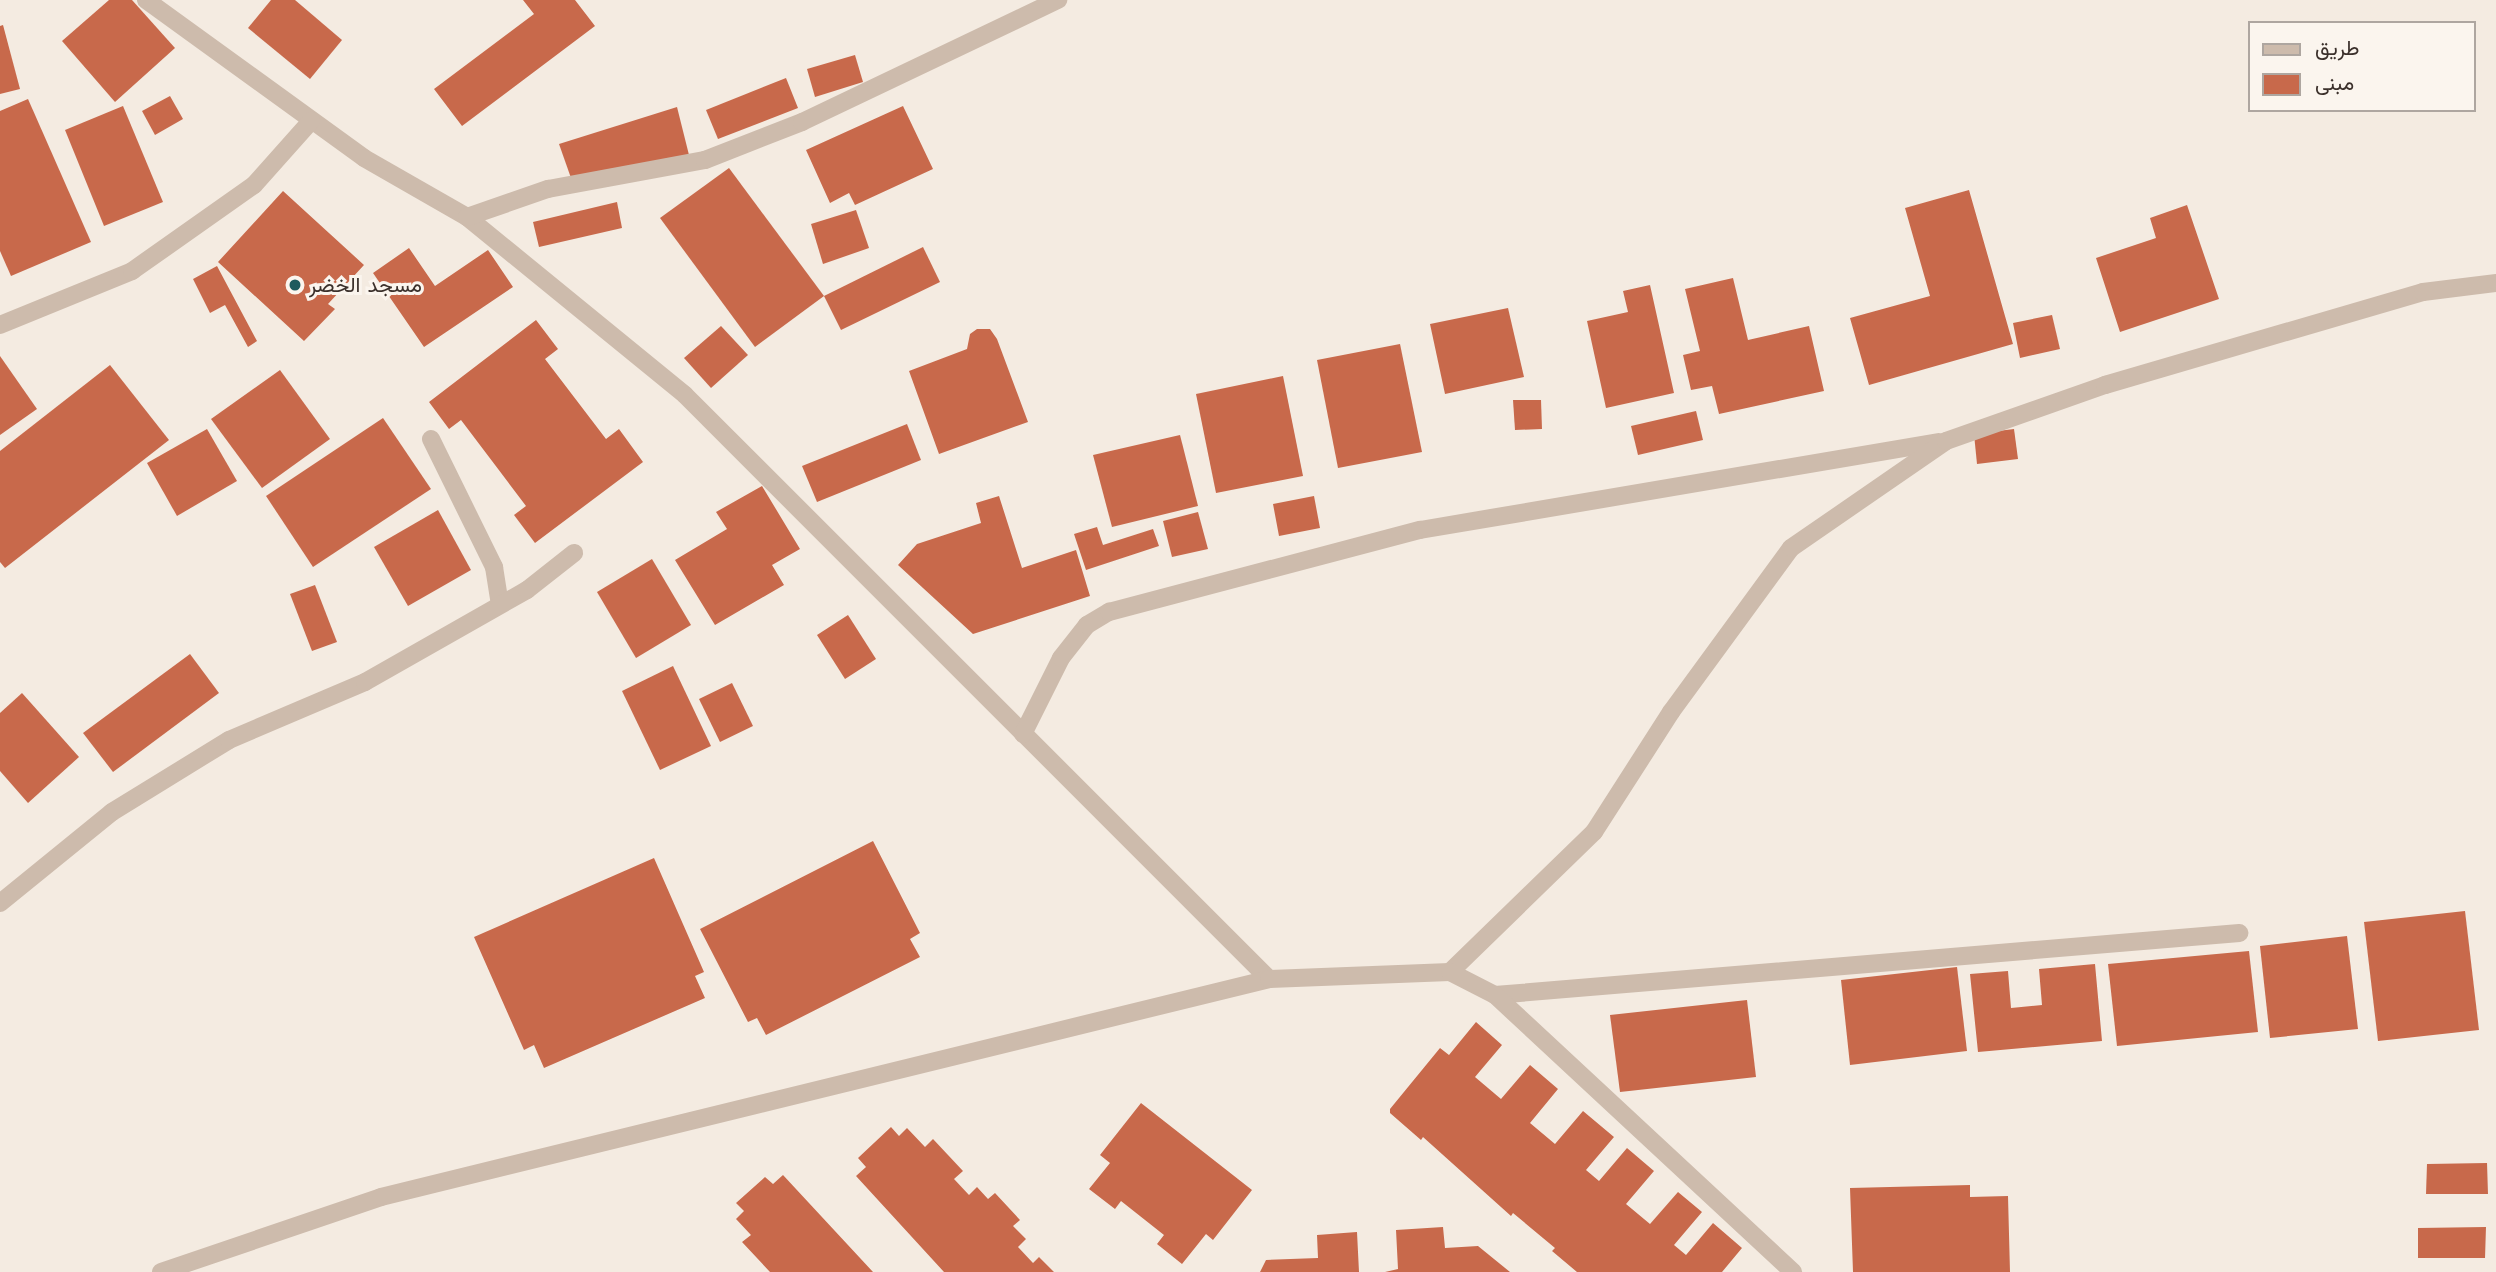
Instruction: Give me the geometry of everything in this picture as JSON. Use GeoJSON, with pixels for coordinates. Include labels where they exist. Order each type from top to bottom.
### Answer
{"type":"FeatureCollection","features":[{"type":"Feature","properties":{"kind":"street"},"geometry":{"type":"LineString","coordinates":[[146,0],[364,158],[467,218],[685,396],[1269,979]]}},
{"type":"Feature","properties":{"kind":"street"},"geometry":{"type":"LineString","coordinates":[[467,218],[548,189],[705,160],[802,122],[1058,0]]}},
{"type":"Feature","properties":{"kind":"street"},"geometry":{"type":"LineString","coordinates":[[0,325],[132,271],[254,185],[312,121]]}},
{"type":"Feature","properties":{"kind":"street"},"geometry":{"type":"LineString","coordinates":[[1023,734],[1061,658],[1087,625],[1109,612],[1420,530],[1946,441],[2105,385],[2423,292],[2496,283]]}},
{"type":"Feature","properties":{"kind":"street"},"geometry":{"type":"LineString","coordinates":[[431,439],[494,567],[500,603]]}},
{"type":"Feature","properties":{"kind":"street"},"geometry":{"type":"LineString","coordinates":[[1450,972],[1594,832],[1671,712],[1791,548],[1946,441]]}},
{"type":"Feature","properties":{"kind":"street"},"geometry":{"type":"LineString","coordinates":[[0,903],[112,812],[229,740],[365,682],[527,590],[574,553]]}},
{"type":"Feature","properties":{"kind":"street"},"geometry":{"type":"LineString","coordinates":[[1496,995],[2239,933]]}},
{"type":"Feature","properties":{"kind":"street"},"geometry":{"type":"LineString","coordinates":[[161,1272],[381,1197],[1269,979],[1450,972],[1496,995],[1794,1272]]}},
{"type":"Feature","properties":{"kind":"building"},"geometry":{"type":"Polygon","coordinates":[[[109,0],[132,0],[175,48],[115,102],[62,41],[109,0]]]}},
{"type":"Feature","properties":{"kind":"building"},"geometry":{"type":"Polygon","coordinates":[[[271,0],[295,0],[342,40],[310,79],[248,28],[271,0]]]}},
{"type":"Feature","properties":{"kind":"building"},"geometry":{"type":"Polygon","coordinates":[[[523,0],[575,0],[595,26],[462,126],[434,89],[534,14],[523,0]]]}},
{"type":"Feature","properties":{"kind":"building"},"geometry":{"type":"Polygon","coordinates":[[[3,25],[20,89],[0,94],[0,26],[3,25]]]}},
{"type":"Feature","properties":{"kind":"building"},"geometry":{"type":"Polygon","coordinates":[[[855,55],[863,82],[815,97],[807,69],[855,55]]]}},
{"type":"Feature","properties":{"kind":"building"},"geometry":{"type":"Polygon","coordinates":[[[786,78],[798,108],[718,139],[706,110],[786,78]]]}},
{"type":"Feature","properties":{"kind":"building"},"geometry":{"type":"Polygon","coordinates":[[[170,96],[183,119],[155,135],[142,111],[170,96]]]}},
{"type":"Feature","properties":{"kind":"building"},"geometry":{"type":"Polygon","coordinates":[[[28,99],[91,242],[11,276],[0,251],[0,111],[28,99]]]}},
{"type":"Feature","properties":{"kind":"building"},"geometry":{"type":"Polygon","coordinates":[[[123,106],[163,202],[104,226],[65,130],[123,106]]]}},
{"type":"Feature","properties":{"kind":"building"},"geometry":{"type":"Polygon","coordinates":[[[903,106],[933,169],[855,205],[849,193],[830,203],[806,150],[903,106]]]}},
{"type":"Feature","properties":{"kind":"building"},"geometry":{"type":"Polygon","coordinates":[[[677,107],[690,159],[571,178],[559,144],[677,107]]]}},
{"type":"Feature","properties":{"kind":"building"},"geometry":{"type":"Polygon","coordinates":[[[729,168],[824,296],[755,347],[660,218],[729,168]]]}},
{"type":"Feature","properties":{"kind":"building"},"geometry":{"type":"Polygon","coordinates":[[[1969,190],[2013,344],[1869,385],[1850,318],[1930,296],[1905,208],[1969,190]]]}},
{"type":"Feature","properties":{"kind":"building","name":"مسجد الخضر"},"geometry":{"type":"Polygon","coordinates":[[[283,191],[364,265],[328,304],[335,309],[304,341],[218,262],[283,191]]]}},
{"type":"Feature","properties":{"kind":"building"},"geometry":{"type":"Polygon","coordinates":[[[617,202],[622,228],[539,247],[533,222],[617,202]]]}},
{"type":"Feature","properties":{"kind":"building"},"geometry":{"type":"Polygon","coordinates":[[[2187,205],[2219,299],[2120,332],[2096,258],[2156,238],[2150,218],[2187,205]]]}},
{"type":"Feature","properties":{"kind":"building"},"geometry":{"type":"Polygon","coordinates":[[[856,210],[869,248],[823,264],[811,224],[856,210]]]}},
{"type":"Feature","properties":{"kind":"building"},"geometry":{"type":"Polygon","coordinates":[[[923,247],[940,282],[841,330],[824,296],[923,247]]]}},
{"type":"Feature","properties":{"kind":"building"},"geometry":{"type":"Polygon","coordinates":[[[409,248],[435,286],[488,250],[513,287],[424,347],[373,273],[409,248]]]}},
{"type":"Feature","properties":{"kind":"building"},"geometry":{"type":"Polygon","coordinates":[[[217,266],[257,341],[248,347],[225,305],[210,313],[193,279],[217,266]]]}},
{"type":"Feature","properties":{"kind":"building"},"geometry":{"type":"Polygon","coordinates":[[[1733,278],[1748,340],[1809,326],[1824,391],[1719,414],[1712,386],[1691,390],[1683,355],[1700,351],[1685,289],[1733,278]]]}},
{"type":"Feature","properties":{"kind":"building"},"geometry":{"type":"Polygon","coordinates":[[[1650,285],[1674,393],[1606,408],[1587,321],[1628,312],[1623,291],[1650,285]]]}},
{"type":"Feature","properties":{"kind":"building"},"geometry":{"type":"Polygon","coordinates":[[[1508,308],[1524,377],[1445,394],[1430,324],[1508,308]]]}},
{"type":"Feature","properties":{"kind":"building"},"geometry":{"type":"Polygon","coordinates":[[[2052,315],[2060,349],[2020,358],[2013,323],[2052,315]]]}},
{"type":"Feature","properties":{"kind":"building"},"geometry":{"type":"Polygon","coordinates":[[[536,320],[558,349],[545,359],[606,439],[619,429],[643,462],[535,543],[514,515],[526,506],[461,420],[449,429],[429,402],[536,320]]]}},
{"type":"Feature","properties":{"kind":"building"},"geometry":{"type":"Polygon","coordinates":[[[721,326],[748,355],[711,388],[684,358],[721,326]]]}},
{"type":"Feature","properties":{"kind":"building"},"geometry":{"type":"Polygon","coordinates":[[[977,329],[990,329],[997,339],[1028,422],[939,454],[909,371],[967,349],[970,334],[977,329]]]}},
{"type":"Feature","properties":{"kind":"building"},"geometry":{"type":"Polygon","coordinates":[[[1400,344],[1422,452],[1338,468],[1317,360],[1400,344]]]}},
{"type":"Feature","properties":{"kind":"building"},"geometry":{"type":"Polygon","coordinates":[[[0,356],[37,409],[0,435],[0,356]]]}},
{"type":"Feature","properties":{"kind":"building"},"geometry":{"type":"Polygon","coordinates":[[[110,365],[169,440],[5,568],[0,562],[0,451],[110,365]]]}},
{"type":"Feature","properties":{"kind":"building"},"geometry":{"type":"Polygon","coordinates":[[[280,370],[330,439],[262,488],[211,419],[280,370]]]}},
{"type":"Feature","properties":{"kind":"building"},"geometry":{"type":"Polygon","coordinates":[[[1283,376],[1303,476],[1216,493],[1196,394],[1283,376]]]}},
{"type":"Feature","properties":{"kind":"building"},"geometry":{"type":"Polygon","coordinates":[[[1513,400],[1541,400],[1542,429],[1515,430],[1513,400]]]}},
{"type":"Feature","properties":{"kind":"building"},"geometry":{"type":"Polygon","coordinates":[[[1696,411],[1703,440],[1638,455],[1631,426],[1696,411]]]}},
{"type":"Feature","properties":{"kind":"building"},"geometry":{"type":"Polygon","coordinates":[[[383,418],[431,489],[313,567],[266,496],[383,418]]]}},
{"type":"Feature","properties":{"kind":"building"},"geometry":{"type":"Polygon","coordinates":[[[907,424],[921,460],[817,502],[802,466],[907,424]]]}},
{"type":"Feature","properties":{"kind":"building"},"geometry":{"type":"Polygon","coordinates":[[[207,429],[237,481],[177,516],[147,463],[207,429]]]}},
{"type":"Feature","properties":{"kind":"building"},"geometry":{"type":"Polygon","coordinates":[[[2014,429],[2018,459],[1977,464],[1974,434],[2014,429]]]}},
{"type":"Feature","properties":{"kind":"building"},"geometry":{"type":"Polygon","coordinates":[[[1180,435],[1198,506],[1112,527],[1093,455],[1180,435]]]}},
{"type":"Feature","properties":{"kind":"building"},"geometry":{"type":"Polygon","coordinates":[[[762,486],[800,549],[772,565],[784,585],[715,625],[675,560],[727,529],[716,512],[762,486]]]}},
{"type":"Feature","properties":{"kind":"building"},"geometry":{"type":"Polygon","coordinates":[[[999,496],[1022,568],[1076,550],[1090,596],[973,634],[898,565],[917,544],[981,523],[976,503],[999,496]]]}},
{"type":"Feature","properties":{"kind":"building"},"geometry":{"type":"Polygon","coordinates":[[[1314,496],[1320,528],[1279,536],[1273,504],[1314,496]]]}},
{"type":"Feature","properties":{"kind":"building"},"geometry":{"type":"Polygon","coordinates":[[[438,510],[471,570],[408,606],[374,547],[438,510]]]}},
{"type":"Feature","properties":{"kind":"building"},"geometry":{"type":"Polygon","coordinates":[[[1198,512],[1208,549],[1172,557],[1163,521],[1198,512]]]}},
{"type":"Feature","properties":{"kind":"building"},"geometry":{"type":"Polygon","coordinates":[[[1097,527],[1103,545],[1153,529],[1159,546],[1086,570],[1074,534],[1097,527]]]}},
{"type":"Feature","properties":{"kind":"building"},"geometry":{"type":"Polygon","coordinates":[[[652,559],[691,625],[636,658],[597,592],[652,559]]]}},
{"type":"Feature","properties":{"kind":"building"},"geometry":{"type":"Polygon","coordinates":[[[315,585],[337,642],[312,651],[290,594],[315,585]]]}},
{"type":"Feature","properties":{"kind":"building"},"geometry":{"type":"Polygon","coordinates":[[[848,615],[876,659],[845,679],[817,635],[848,615]]]}},
{"type":"Feature","properties":{"kind":"building"},"geometry":{"type":"Polygon","coordinates":[[[190,654],[219,693],[113,772],[83,733],[190,654]]]}},
{"type":"Feature","properties":{"kind":"building"},"geometry":{"type":"Polygon","coordinates":[[[673,666],[711,746],[660,770],[622,691],[673,666]]]}},
{"type":"Feature","properties":{"kind":"building"},"geometry":{"type":"Polygon","coordinates":[[[732,683],[753,726],[720,742],[699,699],[732,683]]]}},
{"type":"Feature","properties":{"kind":"building"},"geometry":{"type":"Polygon","coordinates":[[[22,693],[79,757],[28,803],[0,771],[0,713],[22,693]]]}},
{"type":"Feature","properties":{"kind":"building"},"geometry":{"type":"Polygon","coordinates":[[[873,841],[920,933],[910,939],[920,957],[766,1035],[757,1018],[748,1022],[700,929],[873,841]]]}},
{"type":"Feature","properties":{"kind":"building"},"geometry":{"type":"Polygon","coordinates":[[[654,858],[704,972],[695,976],[705,998],[544,1068],[534,1045],[524,1050],[474,937],[654,858]]]}},
{"type":"Feature","properties":{"kind":"building"},"geometry":{"type":"Polygon","coordinates":[[[2465,911],[2479,1030],[2378,1041],[2364,922],[2465,911]]]}},
{"type":"Feature","properties":{"kind":"building"},"geometry":{"type":"Polygon","coordinates":[[[2347,936],[2358,1029],[2270,1038],[2260,946],[2347,936]]]}},
{"type":"Feature","properties":{"kind":"building"},"geometry":{"type":"Polygon","coordinates":[[[2249,951],[2258,1032],[2117,1046],[2108,964],[2249,951]]]}},
{"type":"Feature","properties":{"kind":"building"},"geometry":{"type":"Polygon","coordinates":[[[2095,964],[2102,1041],[1978,1052],[1970,974],[2008,971],[2011,1008],[2042,1005],[2039,969],[2095,964]]]}},
{"type":"Feature","properties":{"kind":"building"},"geometry":{"type":"Polygon","coordinates":[[[1957,967],[1967,1051],[1850,1065],[1841,980],[1957,967]]]}},
{"type":"Feature","properties":{"kind":"building"},"geometry":{"type":"Polygon","coordinates":[[[1747,1000],[1756,1077],[1620,1092],[1610,1015],[1747,1000]]]}},
{"type":"Feature","properties":{"kind":"building"},"geometry":{"type":"Polygon","coordinates":[[[1476,1022],[1502,1045],[1475,1077],[1501,1099],[1530,1065],[1558,1089],[1530,1123],[1555,1144],[1583,1111],[1614,1137],[1586,1170],[1599,1181],[1627,1148],[1654,1171],[1626,1204],[1650,1224],[1678,1192],[1702,1212],[1674,1245],[1686,1255],[1713,1223],[1742,1248],[1722,1272],[1577,1272],[1552,1251],[1555,1248],[1513,1213],[1511,1216],[1423,1137],[1421,1140],[1390,1113],[1390,1109],[1440,1048],[1449,1055],[1476,1022]]]}},
{"type":"Feature","properties":{"kind":"building"},"geometry":{"type":"Polygon","coordinates":[[[1141,1103],[1252,1190],[1213,1240],[1206,1234],[1182,1264],[1157,1244],[1164,1235],[1121,1201],[1115,1209],[1089,1189],[1110,1163],[1100,1155],[1141,1103]]]}},
{"type":"Feature","properties":{"kind":"building"},"geometry":{"type":"Polygon","coordinates":[[[891,1127],[899,1136],[907,1128],[925,1147],[933,1139],[963,1171],[954,1179],[969,1195],[977,1187],[988,1199],[995,1193],[1020,1220],[1013,1226],[1026,1239],[1018,1247],[1033,1263],[1039,1257],[1054,1272],[944,1272],[856,1176],[866,1167],[858,1158],[891,1127]]]}},
{"type":"Feature","properties":{"kind":"building"},"geometry":{"type":"Polygon","coordinates":[[[2487,1163],[2488,1194],[2426,1194],[2427,1164],[2487,1163]]]}},
{"type":"Feature","properties":{"kind":"building"},"geometry":{"type":"Polygon","coordinates":[[[783,1175],[873,1272],[770,1272],[742,1242],[751,1235],[736,1219],[744,1211],[736,1203],[765,1177],[773,1184],[783,1175]]]}},
{"type":"Feature","properties":{"kind":"building"},"geometry":{"type":"Polygon","coordinates":[[[1970,1185],[1970,1197],[2008,1196],[2010,1272],[1853,1272],[1850,1188],[1970,1185]]]}},
{"type":"Feature","properties":{"kind":"building"},"geometry":{"type":"Polygon","coordinates":[[[1443,1227],[1445,1248],[1478,1246],[1510,1272],[1385,1272],[1398,1269],[1396,1230],[1443,1227]]]}},
{"type":"Feature","properties":{"kind":"building"},"geometry":{"type":"Polygon","coordinates":[[[2486,1227],[2485,1258],[2418,1258],[2418,1228],[2486,1227]]]}},
{"type":"Feature","properties":{"kind":"building"},"geometry":{"type":"Polygon","coordinates":[[[1357,1232],[1359,1272],[1260,1272],[1266,1260],[1318,1258],[1317,1235],[1357,1232]]]}},
{"type":"Feature","properties":{"kind":"place","name":"مسجد الخضر"},"geometry":{"type":"Point","coordinates":[295,285]}}]}
